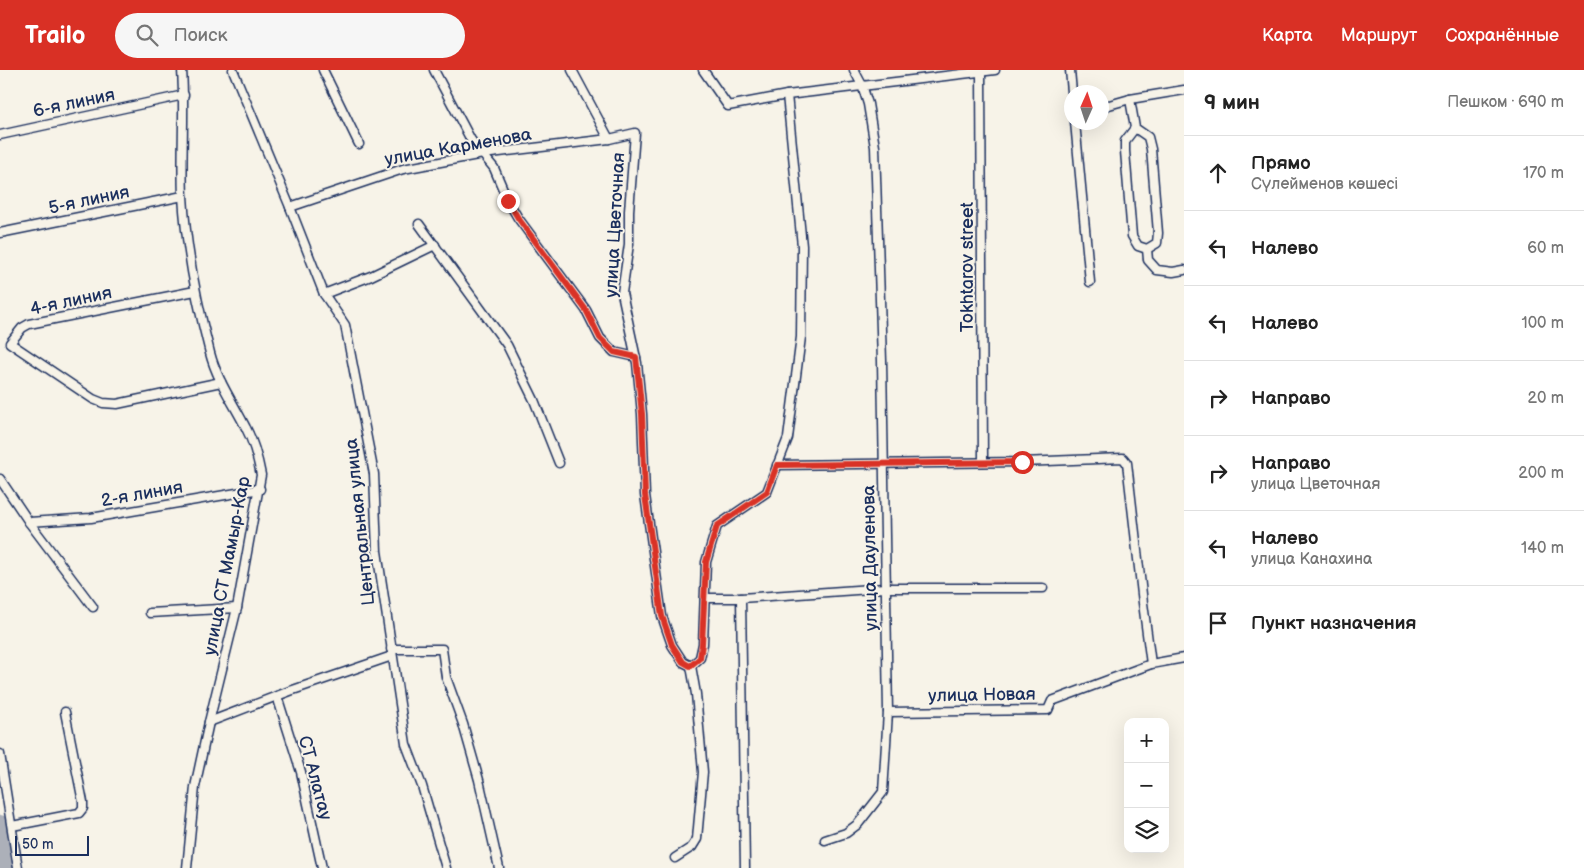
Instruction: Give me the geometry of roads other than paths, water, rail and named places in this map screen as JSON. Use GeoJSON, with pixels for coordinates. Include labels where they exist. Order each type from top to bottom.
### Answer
{"type":"FeatureCollection","features":[{"type":"Feature","properties":{"kind":"street","name":"улица СТ Мамыр-Кар"},"geometry":{"type":"LineString","coordinates":[[182,70],[184,95],[183,196],[195,291],[210,356],[221,382],[247,430],[261,475],[260,489],[237,608],[195,787],[187,868]]}},
{"type":"Feature","properties":{"kind":"street","name":"Центральная улица"},"geometry":{"type":"LineString","coordinates":[[233,70],[324,294],[345,325],[374,474],[377,551],[406,744],[422,786],[446,868]]}},
{"type":"Feature","properties":{"kind":"street"},"geometry":{"type":"LineString","coordinates":[[323,70],[359,144]]}},
{"type":"Feature","properties":{"kind":"street"},"geometry":{"type":"LineString","coordinates":[[434,70],[471,140],[494,168],[508,201],[518,218],[586,310],[600,338],[614,352],[636,357]]}},
{"type":"Feature","properties":{"kind":"street"},"geometry":{"type":"LineString","coordinates":[[572,70],[609,139]]}},
{"type":"Feature","properties":{"kind":"street"},"geometry":{"type":"LineString","coordinates":[[703,70],[728,106],[787,95],[995,70]]}},
{"type":"Feature","properties":{"kind":"street","name":"улица Дауленова"},"geometry":{"type":"LineString","coordinates":[[825,840],[846,833],[858,824],[883,792],[888,712],[882,361],[875,147],[868,104],[862,85],[854,70]]}},
{"type":"Feature","properties":{"kind":"street"},"geometry":{"type":"LineString","coordinates":[[1070,70],[1071,85]]}},
{"type":"Feature","properties":{"kind":"street","name":"Tokhtarov street"},"geometry":{"type":"LineString","coordinates":[[980,72],[983,462]]}},
{"type":"Feature","properties":{"kind":"street"},"geometry":{"type":"LineString","coordinates":[[1109,105],[1130,99],[1184,90]]}},
{"type":"Feature","properties":{"kind":"street","name":"6-я линия"},"geometry":{"type":"LineString","coordinates":[[0,134],[184,95]]}},
{"type":"Feature","properties":{"kind":"street"},"geometry":{"type":"LineString","coordinates":[[675,858],[692,847],[696,839],[703,772],[696,694],[690,666],[700,658],[706,562],[717,526],[767,492],[788,438],[801,337],[802,246],[787,95]]}},
{"type":"Feature","properties":{"kind":"street"},"geometry":{"type":"LineString","coordinates":[[1130,99],[1135,128],[1148,137],[1151,149],[1158,233],[1157,243],[1147,249],[1138,246],[1132,236],[1125,141],[1135,128]]}},
{"type":"Feature","properties":{"kind":"street"},"geometry":{"type":"LineString","coordinates":[[1076,130],[1090,282]]}},
{"type":"Feature","properties":{"kind":"street","name":"улица Карменова"},"geometry":{"type":"LineString","coordinates":[[290,207],[404,169],[483,154],[609,139],[635,133]]}},
{"type":"Feature","properties":{"kind":"street","name":"улица Цветочная"},"geometry":{"type":"LineString","coordinates":[[635,133],[629,211],[629,244],[622,293],[636,357],[642,414],[645,495],[662,616],[672,645],[683,662],[690,666]]}},
{"type":"Feature","properties":{"kind":"street","name":"5-я линия"},"geometry":{"type":"LineString","coordinates":[[0,233],[183,196]]}},
{"type":"Feature","properties":{"kind":"street"},"geometry":{"type":"LineString","coordinates":[[419,224],[507,344],[534,400],[559,463]]}},
{"type":"Feature","properties":{"kind":"street"},"geometry":{"type":"LineString","coordinates":[[324,294],[371,276],[435,245]]}},
{"type":"Feature","properties":{"kind":"street"},"geometry":{"type":"LineString","coordinates":[[1147,249],[1148,260],[1157,270],[1172,272],[1184,270]]}},
{"type":"Feature","properties":{"kind":"street","name":"4-я линия"},"geometry":{"type":"LineString","coordinates":[[195,291],[29,324],[22,328],[10,343],[103,404],[117,404],[221,382]]}},
{"type":"Feature","properties":{"kind":"street"},"geometry":{"type":"LineString","coordinates":[[777,465],[1123,458],[1126,460],[1151,664]]}},
{"type":"Feature","properties":{"kind":"street"},"geometry":{"type":"LineString","coordinates":[[0,479],[29,522],[94,607]]}},
{"type":"Feature","properties":{"kind":"street","name":"2-я линия"},"geometry":{"type":"LineString","coordinates":[[29,522],[91,518],[260,489]]}},
{"type":"Feature","properties":{"kind":"street"},"geometry":{"type":"LineString","coordinates":[[705,598],[741,598],[885,588],[1043,588]]}},
{"type":"Feature","properties":{"kind":"street"},"geometry":{"type":"LineString","coordinates":[[741,598],[745,868]]}},
{"type":"Feature","properties":{"kind":"street"},"geometry":{"type":"LineString","coordinates":[[150,613],[237,608]]}},
{"type":"Feature","properties":{"kind":"street"},"geometry":{"type":"LineString","coordinates":[[209,722],[392,652],[442,649],[446,677],[480,780],[499,868]]}},
{"type":"Feature","properties":{"kind":"street","name":"улица Новая"},"geometry":{"type":"LineString","coordinates":[[888,712],[1048,710],[1052,701],[1151,664],[1184,658]]}},
{"type":"Feature","properties":{"kind":"street","name":"СТ Алатау"},"geometry":{"type":"LineString","coordinates":[[276,696],[301,772],[322,868]]}},
{"type":"Feature","properties":{"kind":"street"},"geometry":{"type":"LineString","coordinates":[[12,826],[79,813],[83,808],[65,712]]}},
{"type":"Feature","properties":{"kind":"street"},"geometry":{"type":"LineString","coordinates":[[0,754],[2,784],[12,826],[18,868]]}},
{"type":"Feature","properties":{"kind":"waterway"},"geometry":{"type":"LineString","coordinates":[[0,824],[6,868]]}}]}
